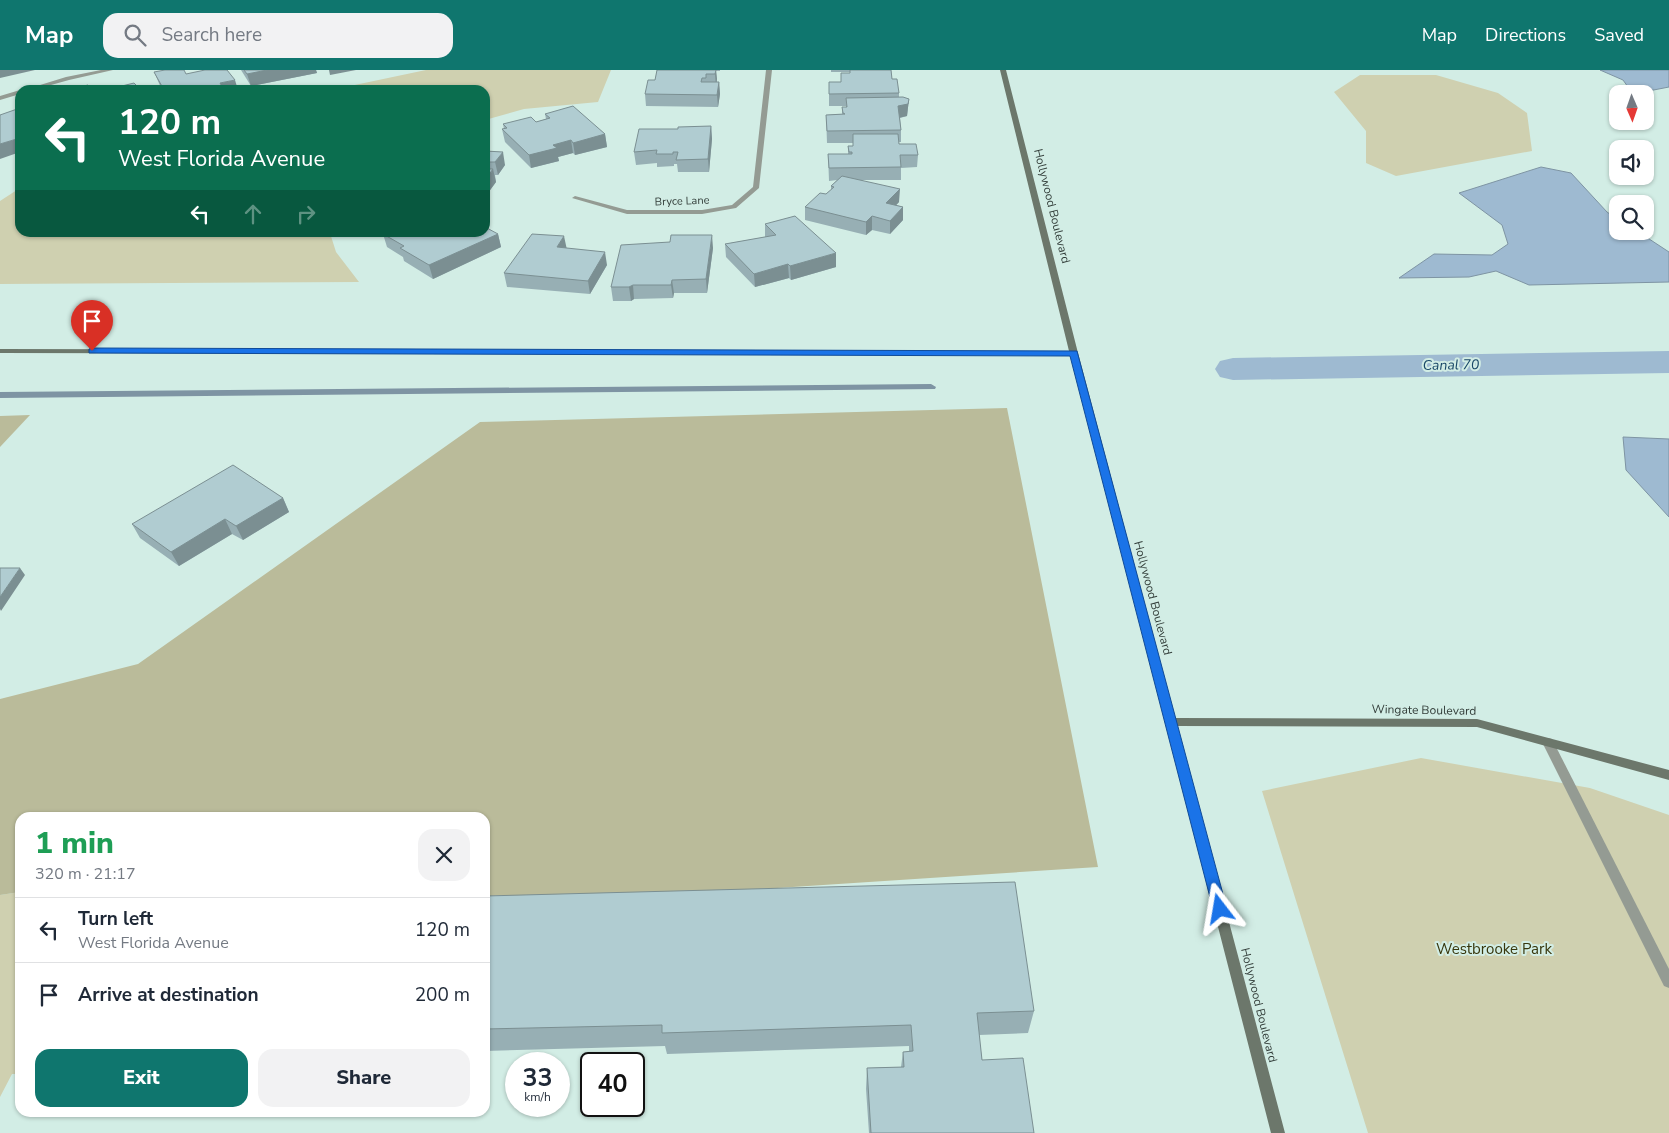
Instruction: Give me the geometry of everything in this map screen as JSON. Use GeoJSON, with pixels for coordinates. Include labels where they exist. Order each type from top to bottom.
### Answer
{"type":"FeatureCollection","features":[{"type":"Feature","properties":{"kind":"street"},"geometry":{"type":"LineString","coordinates":[[44,85],[68,78],[110,70]]}},
{"type":"Feature","properties":{"kind":"street","name":"Bryce Lane"},"geometry":{"type":"LineString","coordinates":[[575,198],[628,212],[702,212],[734,207],[756,188],[769,70]]}},
{"type":"Feature","properties":{"kind":"street","name":"Hollywood Boulevard"},"geometry":{"type":"LineString","coordinates":[[1004,70],[1074,353],[1278,1133]]}},
{"type":"Feature","properties":{"kind":"street"},"geometry":{"type":"LineString","coordinates":[[0,98],[15,94]]}},
{"type":"Feature","properties":{"kind":"street"},"geometry":{"type":"LineString","coordinates":[[0,351],[1074,353]]}},
{"type":"Feature","properties":{"kind":"street","name":"Wingate Boulevard"},"geometry":{"type":"LineString","coordinates":[[1172,722],[1477,723],[1669,775]]}},
{"type":"Feature","properties":{"kind":"street"},"geometry":{"type":"LineString","coordinates":[[1548,742],[1669,982]]}},
{"type":"Feature","properties":{"kind":"green space"},"geometry":{"type":"Polygon","coordinates":[[[426,70],[611,70],[598,102],[524,109],[490,119],[490,85],[355,85],[426,70]]]}},
{"type":"Feature","properties":{"kind":"green space"},"geometry":{"type":"Polygon","coordinates":[[[1360,75],[1436,75],[1498,93],[1527,113],[1532,151],[1396,176],[1366,163],[1366,131],[1334,92],[1360,75]]]}},
{"type":"Feature","properties":{"kind":"green space"},"geometry":{"type":"Polygon","coordinates":[[[15,191],[15,237],[331,237],[336,252],[359,282],[0,284],[0,201],[15,191]]]}},
{"type":"Feature","properties":{"kind":"green space"},"geometry":{"type":"Polygon","coordinates":[[[1007,408],[1098,867],[490,907],[490,812],[15,812],[15,893],[0,895],[0,699],[138,664],[480,422],[1007,408]]]}},
{"type":"Feature","properties":{"kind":"green space"},"geometry":{"type":"Polygon","coordinates":[[[30,415],[0,447],[0,416],[30,415]]]}},
{"type":"Feature","properties":{"kind":"green space","name":"Westbrooke Park"},"geometry":{"type":"Polygon","coordinates":[[[1421,758],[1590,788],[1669,815],[1669,1133],[1368,1133],[1262,791],[1421,758]]]}},
{"type":"Feature","properties":{"kind":"green space"},"geometry":{"type":"Polygon","coordinates":[[[15,893],[15,1074],[12,1074],[0,1097],[0,895],[15,893]]]}},
{"type":"Feature","properties":{"kind":"water"},"geometry":{"type":"Polygon","coordinates":[[[1600,70],[1669,70],[1669,87],[1654,90],[1654,85],[1627,85],[1623,80],[1600,70]]]}},
{"type":"Feature","properties":{"kind":"water"},"geometry":{"type":"Polygon","coordinates":[[[1541,167],[1571,173],[1609,213],[1609,240],[1651,240],[1669,252],[1669,282],[1529,285],[1496,271],[1469,277],[1399,278],[1434,254],[1492,255],[1508,244],[1502,225],[1459,193],[1541,167]]]}},
{"type":"Feature","properties":{"kind":"water"},"geometry":{"type":"Polygon","coordinates":[[[1623,437],[1669,439],[1669,517],[1626,470],[1623,437]]]}},
{"type":"Feature","properties":{"kind":"building"},"geometry":{"type":"Polygon","coordinates":[[[184,70],[186,74],[205,70],[227,70],[235,80],[220,83],[221,85],[161,85],[154,72],[184,70]]]}},
{"type":"Feature","properties":{"kind":"building"},"geometry":{"type":"Polygon","coordinates":[[[244,70],[267,70],[247,74],[244,70]]]}},
{"type":"Feature","properties":{"kind":"building"},"geometry":{"type":"Polygon","coordinates":[[[657,70],[716,70],[715,74],[706,74],[706,78],[702,78],[701,82],[719,82],[717,95],[645,94],[648,80],[655,80],[657,70]]]}},
{"type":"Feature","properties":{"kind":"building"},"geometry":{"type":"Polygon","coordinates":[[[850,70],[891,70],[892,79],[897,79],[899,93],[829,94],[829,82],[841,82],[841,73],[850,73],[850,70]]]}},
{"type":"Feature","properties":{"kind":"building"},"geometry":{"type":"Polygon","coordinates":[[[903,97],[909,99],[908,104],[898,106],[901,130],[827,131],[826,115],[845,114],[842,107],[847,107],[846,98],[903,97]]]}},
{"type":"Feature","properties":{"kind":"building"},"geometry":{"type":"Polygon","coordinates":[[[573,106],[605,134],[573,143],[571,140],[553,145],[557,148],[529,155],[502,129],[507,128],[503,124],[531,117],[536,122],[550,118],[545,114],[573,106]]]}},
{"type":"Feature","properties":{"kind":"building"},"geometry":{"type":"Polygon","coordinates":[[[15,110],[15,140],[0,144],[0,115],[15,110]]]}},
{"type":"Feature","properties":{"kind":"building"},"geometry":{"type":"Polygon","coordinates":[[[711,126],[708,159],[676,160],[678,152],[673,152],[673,154],[656,154],[657,150],[634,152],[639,129],[678,129],[678,127],[711,126]]]}},
{"type":"Feature","properties":{"kind":"building"},"geometry":{"type":"Polygon","coordinates":[[[853,134],[898,134],[899,144],[916,144],[918,155],[900,155],[901,167],[829,168],[828,154],[852,154],[852,152],[849,152],[848,146],[853,146],[853,134]]]}},
{"type":"Feature","properties":{"kind":"building"},"geometry":{"type":"Polygon","coordinates":[[[490,151],[503,152],[495,162],[490,162],[490,151]]]}},
{"type":"Feature","properties":{"kind":"building"},"geometry":{"type":"Polygon","coordinates":[[[842,176],[900,189],[886,203],[903,207],[890,221],[872,216],[866,222],[805,207],[820,193],[826,194],[834,187],[831,186],[842,176]]]}},
{"type":"Feature","properties":{"kind":"building"},"geometry":{"type":"Polygon","coordinates":[[[795,216],[836,253],[754,274],[725,244],[776,235],[765,224],[795,216]]]}},
{"type":"Feature","properties":{"kind":"building"},"geometry":{"type":"Polygon","coordinates":[[[490,230],[498,234],[429,265],[400,248],[404,246],[388,237],[490,237],[490,230]]]}},
{"type":"Feature","properties":{"kind":"building"},"geometry":{"type":"Polygon","coordinates":[[[532,234],[564,236],[557,247],[605,252],[588,281],[504,273],[532,234]]]}},
{"type":"Feature","properties":{"kind":"building"},"geometry":{"type":"Polygon","coordinates":[[[671,235],[712,235],[706,279],[672,280],[671,285],[611,287],[621,245],[670,242],[671,235]]]}},
{"type":"Feature","properties":{"kind":"building"},"geometry":{"type":"Polygon","coordinates":[[[233,465],[283,498],[236,526],[225,519],[171,552],[132,524],[233,465]]]}},
{"type":"Feature","properties":{"kind":"building"},"geometry":{"type":"Polygon","coordinates":[[[0,568],[20,568],[0,597],[0,568]]]}},
{"type":"Feature","properties":{"kind":"building"},"geometry":{"type":"Polygon","coordinates":[[[1015,882],[1034,1011],[977,1013],[982,1060],[1023,1058],[1034,1133],[871,1133],[867,1068],[904,1067],[903,1052],[913,1051],[911,1025],[662,1033],[662,1025],[490,1029],[490,896],[1015,882]]]}},
{"type":"Feature","properties":{"kind":"waterway","name":"Canal 70"},"geometry":{"type":"LineString","coordinates":[[1233,369],[1669,362]]}},
{"type":"Feature","properties":{"kind":"waterway"},"geometry":{"type":"LineString","coordinates":[[0,395],[931,387]]}},
{"type":"Feature","properties":{"kind":"route"},"geometry":{"type":"LineString","coordinates":[[92,351],[1074,353],[1220,909]]}}]}
